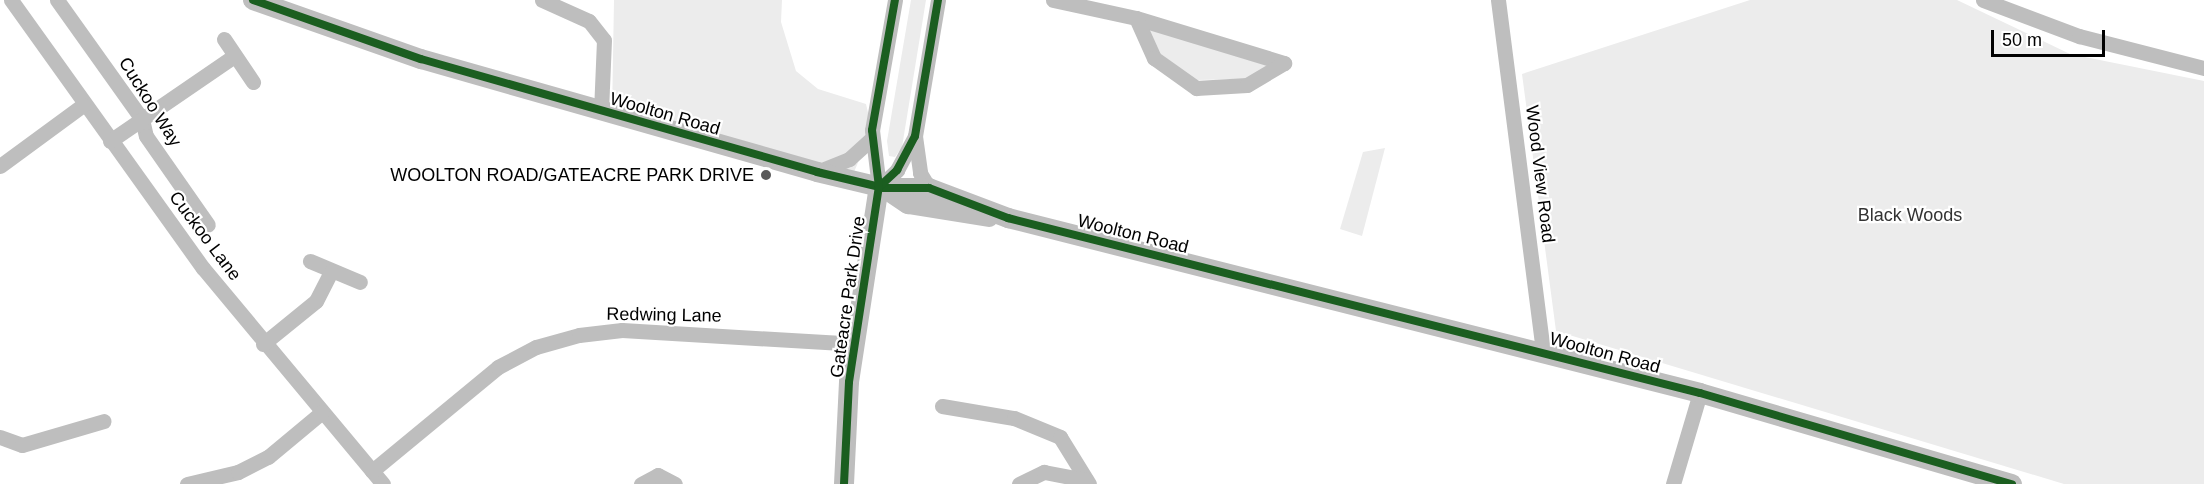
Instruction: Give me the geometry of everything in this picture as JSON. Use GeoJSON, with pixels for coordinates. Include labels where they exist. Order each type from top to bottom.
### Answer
{"type":"FeatureCollection","features":[{"type":"Feature","properties":{"kind":"street","name":"Cuckoo Lane"},"geometry":{"type":"LineString","coordinates":[[11,0],[83,105],[263,344],[383,484]]}},
{"type":"Feature","properties":{"kind":"street","name":"Cuckoo Way"},"geometry":{"type":"LineString","coordinates":[[57,0],[142,119],[146,136],[208,225]]}},
{"type":"Feature","properties":{"kind":"street","name":"Woolton Road"},"geometry":{"type":"LineString","coordinates":[[253,0],[421,59],[817,172],[882,187],[929,188],[1008,218],[1700,393],[2012,484]]}},
{"type":"Feature","properties":{"kind":"street"},"geometry":{"type":"LineString","coordinates":[[542,0],[589,21],[604,40],[601,111]]}},
{"type":"Feature","properties":{"kind":"street"},"geometry":{"type":"LineString","coordinates":[[882,187],[871,139],[895,0]]}},
{"type":"Feature","properties":{"kind":"street"},"geometry":{"type":"LineString","coordinates":[[929,188],[920,172],[915,136],[938,0]]}},
{"type":"Feature","properties":{"kind":"street"},"geometry":{"type":"LineString","coordinates":[[1053,0],[1136,18],[1284,63],[1247,85],[1196,88],[1154,58],[1136,18]]}},
{"type":"Feature","properties":{"kind":"street","name":"Wood View Road"},"geometry":{"type":"LineString","coordinates":[[1498,0],[1544,352]]}},
{"type":"Feature","properties":{"kind":"street"},"geometry":{"type":"LineString","coordinates":[[1983,0],[2079,36],[2204,69]]}},
{"type":"Feature","properties":{"kind":"street"},"geometry":{"type":"LineString","coordinates":[[224,39],[253,82]]}},
{"type":"Feature","properties":{"kind":"street"},"geometry":{"type":"LineString","coordinates":[[110,141],[234,56]]}},
{"type":"Feature","properties":{"kind":"street"},"geometry":{"type":"LineString","coordinates":[[0,166],[83,105]]}},
{"type":"Feature","properties":{"kind":"street"},"geometry":{"type":"LineString","coordinates":[[882,187],[897,171],[915,136]]}},
{"type":"Feature","properties":{"kind":"street"},"geometry":{"type":"LineString","coordinates":[[817,172],[849,159],[871,139]]}},
{"type":"Feature","properties":{"kind":"street","name":"Woolton Road"},"geometry":{"type":"LineString","coordinates":[[882,187],[908,204],[936,211],[1008,218]]}},
{"type":"Feature","properties":{"kind":"street","name":"Gateacre Park Drive"},"geometry":{"type":"LineString","coordinates":[[844,484],[855,344],[882,187]]}},
{"type":"Feature","properties":{"kind":"street"},"geometry":{"type":"LineString","coordinates":[[310,261],[331,272],[360,282]]}},
{"type":"Feature","properties":{"kind":"street"},"geometry":{"type":"LineString","coordinates":[[263,344],[316,301],[331,272]]}},
{"type":"Feature","properties":{"kind":"street","name":"Redwing Lane"},"geometry":{"type":"LineString","coordinates":[[372,471],[498,367],[536,347],[579,335],[622,330],[855,344]]}},
{"type":"Feature","properties":{"kind":"street"},"geometry":{"type":"LineString","coordinates":[[1673,484],[1700,393]]}},
{"type":"Feature","properties":{"kind":"street"},"geometry":{"type":"LineString","coordinates":[[942,406],[1014,418],[1060,437],[1088,482]]}},
{"type":"Feature","properties":{"kind":"street"},"geometry":{"type":"LineString","coordinates":[[187,484],[238,472],[268,457],[322,412]]}},
{"type":"Feature","properties":{"kind":"street"},"geometry":{"type":"LineString","coordinates":[[0,437],[22,445],[104,421]]}},
{"type":"Feature","properties":{"kind":"street"},"geometry":{"type":"LineString","coordinates":[[1019,484],[1044,472],[1088,482]]}},
{"type":"Feature","properties":{"kind":"street"},"geometry":{"type":"LineString","coordinates":[[641,484],[658,475],[675,484]]}},
{"type":"Feature","properties":{"kind":"green space"},"geometry":{"type":"Polygon","coordinates":[[[614,0],[782,0],[781,22],[796,71],[818,89],[866,104],[872,130],[854,172],[612,114],[614,0]]]}},
{"type":"Feature","properties":{"kind":"green space"},"geometry":{"type":"Polygon","coordinates":[[[911,0],[926,0],[902,147],[895,157],[889,156],[887,141],[911,0]]]}},
{"type":"Feature","properties":{"kind":"green space","name":"Black Woods"},"geometry":{"type":"Polygon","coordinates":[[[1750,0],[1957,0],[2070,54],[2204,81],[2204,484],[2064,484],[1556,331],[1522,74],[1750,0]]]}},
{"type":"Feature","properties":{"kind":"green space"},"geometry":{"type":"Polygon","coordinates":[[[1143,24],[1275,65],[1247,79],[1196,80],[1158,52],[1143,24]]]}},
{"type":"Feature","properties":{"kind":"green space"},"geometry":{"type":"Polygon","coordinates":[[[1385,148],[1362,236],[1340,229],[1363,152],[1385,148]]]}},
{"type":"Feature","properties":{"kind":"cycle path"},"geometry":{"type":"LineString","coordinates":[[253,0],[421,59],[817,172],[884,188],[929,188],[1008,218],[1700,393],[2012,484]]}},
{"type":"Feature","properties":{"kind":"cycle path"},"geometry":{"type":"LineString","coordinates":[[844,484],[849,382],[879,187],[872,130],[895,0]]}},
{"type":"Feature","properties":{"kind":"cycle path"},"geometry":{"type":"LineString","coordinates":[[879,187],[897,170],[915,136],[938,0]]}},
{"type":"Feature","properties":{"kind":"place","name":"WOOLTON ROAD/GATEACRE PARK DRIVE"},"geometry":{"type":"Point","coordinates":[766,175]}}]}
